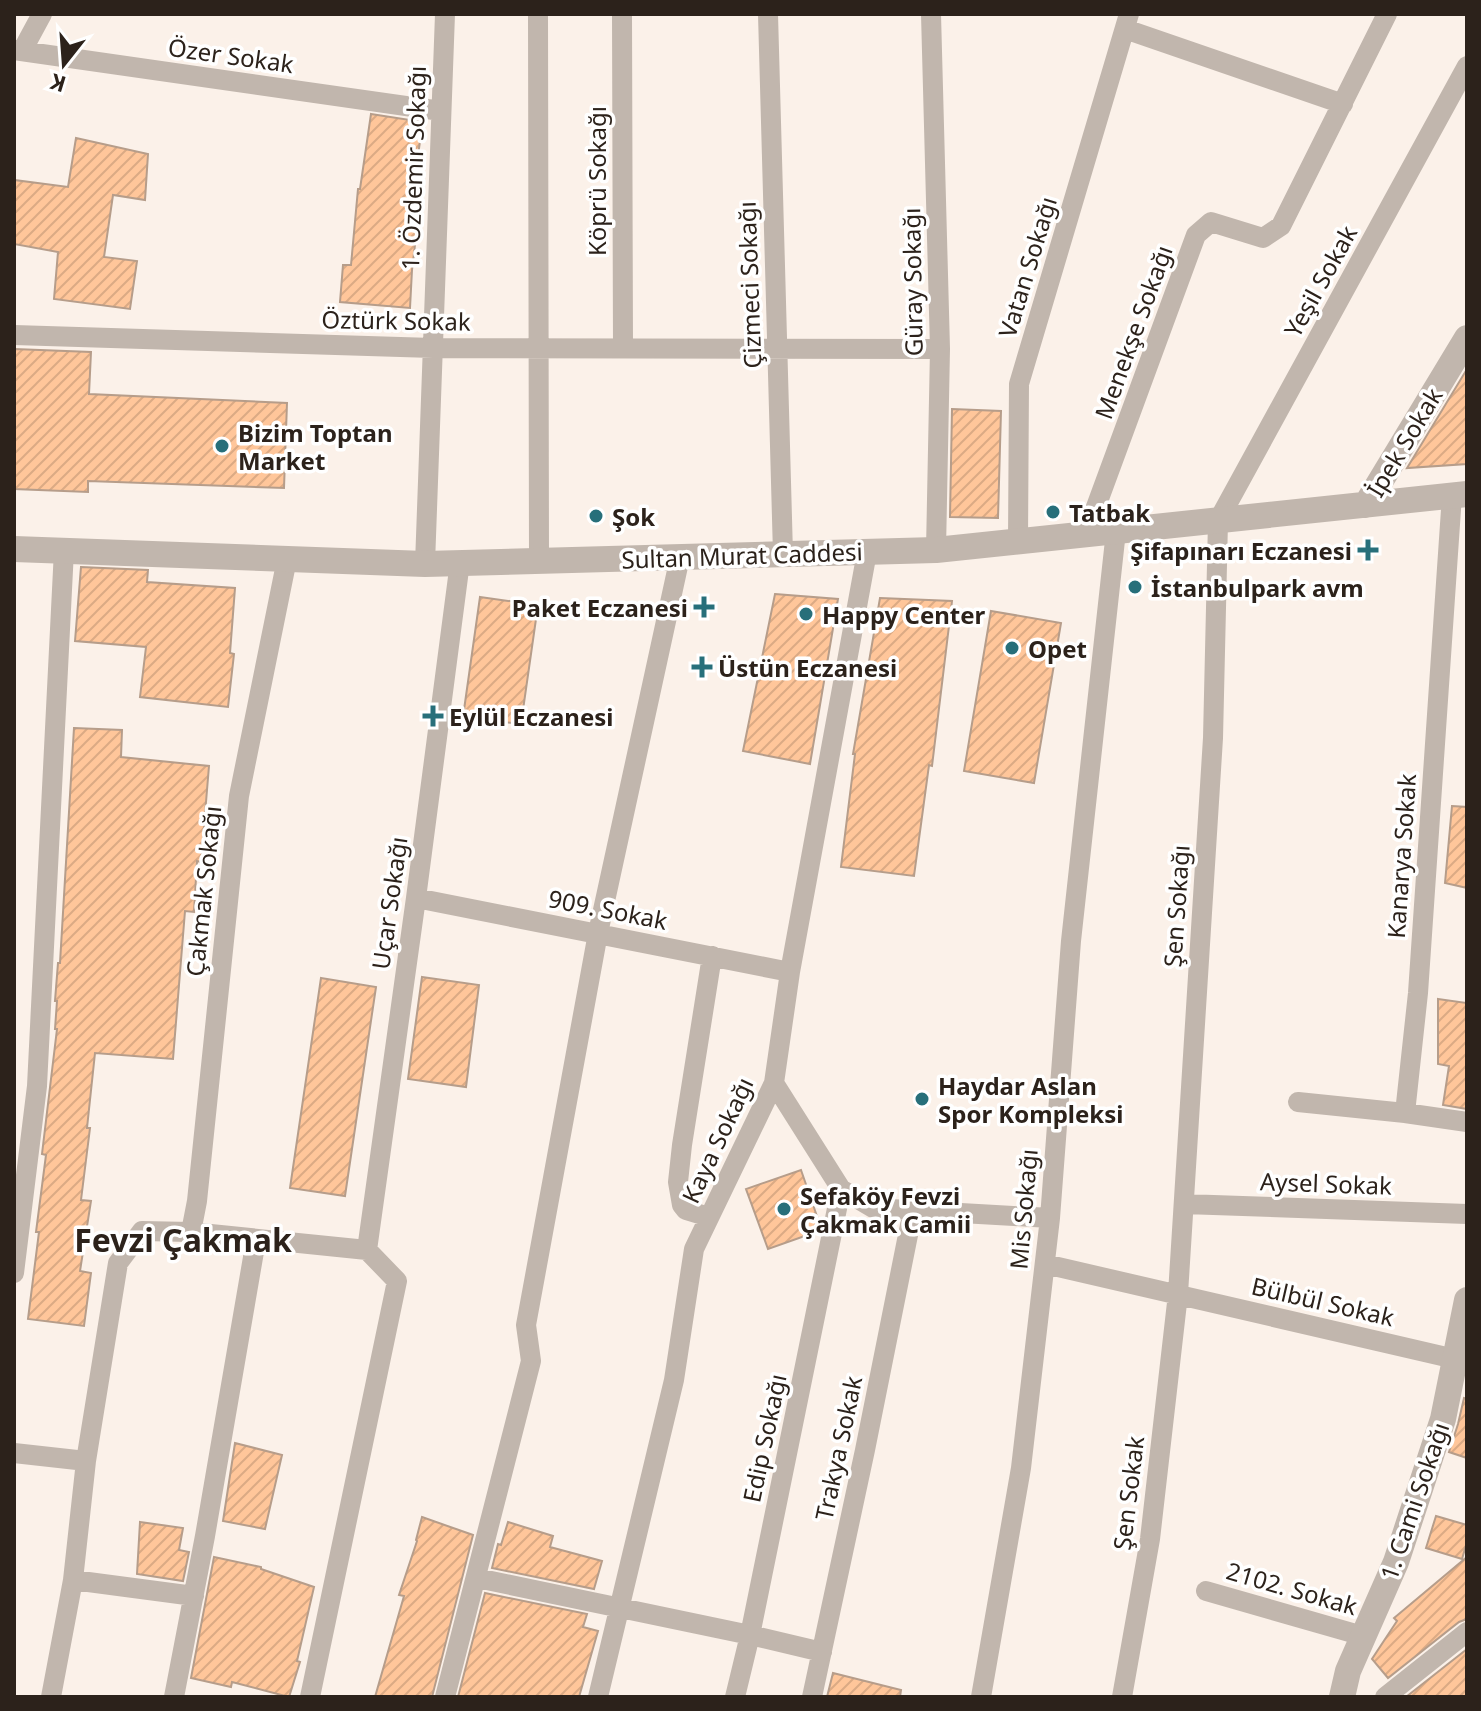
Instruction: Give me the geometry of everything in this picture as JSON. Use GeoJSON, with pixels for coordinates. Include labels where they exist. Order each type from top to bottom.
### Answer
{"type":"FeatureCollection","features":[{"type":"Feature","properties":{"kind":"street"},"geometry":{"type":"LineString","coordinates":[[18,50],[42,14]]}},
{"type":"Feature","properties":{"kind":"street","name":"1. Özdemir Sokağı"},"geometry":{"type":"LineString","coordinates":[[425,564],[445,14]]}},
{"type":"Feature","properties":{"kind":"street"},"geometry":{"type":"LineString","coordinates":[[538,14],[539,561]]}},
{"type":"Feature","properties":{"kind":"street","name":"Köprü Sokağı"},"geometry":{"type":"LineString","coordinates":[[622,14],[623,348]]}},
{"type":"Feature","properties":{"kind":"street","name":"Çizmeci Sokağı"},"geometry":{"type":"LineString","coordinates":[[768,14],[783,554]]}},
{"type":"Feature","properties":{"kind":"street","name":"Güray Sokağı"},"geometry":{"type":"LineString","coordinates":[[931,14],[940,349],[936,550]]}},
{"type":"Feature","properties":{"kind":"street","name":"Menekşe Sokağı"},"geometry":{"type":"LineString","coordinates":[[1086,534],[1196,235],[1211,222],[1263,238],[1281,226],[1387,14]]}},
{"type":"Feature","properties":{"kind":"street"},"geometry":{"type":"LineString","coordinates":[[1127,22],[1343,104]]}},
{"type":"Feature","properties":{"kind":"street","name":"Vatan Sokağı"},"geometry":{"type":"LineString","coordinates":[[1018,541],[1019,384],[1127,22]]}},
{"type":"Feature","properties":{"kind":"street","name":"Özer Sokak"},"geometry":{"type":"LineString","coordinates":[[18,50],[441,111]]}},
{"type":"Feature","properties":{"kind":"street","name":"Yeşil Sokak"},"geometry":{"type":"LineString","coordinates":[[1218,521],[1467,66]]}},
{"type":"Feature","properties":{"kind":"street","name":"Öztürk Sokak"},"geometry":{"type":"LineString","coordinates":[[14,335],[433,348],[940,349]]}},
{"type":"Feature","properties":{"kind":"street","name":"İpek Sokak"},"geometry":{"type":"LineString","coordinates":[[1366,505],[1467,338]]}},
{"type":"Feature","properties":{"kind":"street","name":"Sultan Murat Caddesi"},"geometry":{"type":"LineString","coordinates":[[14,549],[425,564],[936,550],[1459,494]]}},
{"type":"Feature","properties":{"kind":"street","name":"Kanarya Sokak"},"geometry":{"type":"LineString","coordinates":[[1405,1113],[1418,993],[1459,494]]}},
{"type":"Feature","properties":{"kind":"street","name":"Şen Sokağı"},"geometry":{"type":"LineString","coordinates":[[1178,1294],[1213,738],[1218,521]]}},
{"type":"Feature","properties":{"kind":"street","name":"Mis Sokağı"},"geometry":{"type":"LineString","coordinates":[[981,1697],[1021,1468],[1045,1264],[1071,941],[1116,531]]}},
{"type":"Feature","properties":{"kind":"street"},"geometry":{"type":"LineString","coordinates":[[14,1273],[37,1086],[64,550]]}},
{"type":"Feature","properties":{"kind":"street","name":"Kaya Sokağı"},"geometry":{"type":"LineString","coordinates":[[598,1697],[674,1380],[694,1249],[774,1083],[790,972],[867,552]]}},
{"type":"Feature","properties":{"kind":"street"},"geometry":{"type":"LineString","coordinates":[[445,1697],[531,1361],[526,1325],[598,933],[680,557]]}},
{"type":"Feature","properties":{"kind":"street","name":"Çakmak Sokağı"},"geometry":{"type":"LineString","coordinates":[[191,1232],[197,1201],[239,796],[287,559]]}},
{"type":"Feature","properties":{"kind":"street","name":"Uçar Sokağı"},"geometry":{"type":"LineString","coordinates":[[367,1250],[460,562]]}},
{"type":"Feature","properties":{"kind":"street","name":"909. Sokak"},"geometry":{"type":"LineString","coordinates":[[416,898],[790,972]]}},
{"type":"Feature","properties":{"kind":"street"},"geometry":{"type":"LineString","coordinates":[[709,1217],[686,1210],[682,1205],[678,1182],[712,956]]}},
{"type":"Feature","properties":{"kind":"street"},"geometry":{"type":"LineString","coordinates":[[774,1083],[841,1189],[873,1208],[1050,1218]]}},
{"type":"Feature","properties":{"kind":"street"},"geometry":{"type":"LineString","coordinates":[[1298,1102],[1467,1122]]}},
{"type":"Feature","properties":{"kind":"street","name":"Edip Sokağı"},"geometry":{"type":"LineString","coordinates":[[735,1697],[841,1189]]}},
{"type":"Feature","properties":{"kind":"street","name":"Aysel Sokak"},"geometry":{"type":"LineString","coordinates":[[1184,1204],[1467,1214]]}},
{"type":"Feature","properties":{"kind":"street","name":"Trakya Sokak"},"geometry":{"type":"LineString","coordinates":[[812,1697],[913,1210]]}},
{"type":"Feature","properties":{"kind":"street"},"geometry":{"type":"LineString","coordinates":[[51,1697],[73,1580],[86,1461],[118,1263],[142,1231],[191,1232],[367,1250],[397,1281],[310,1697]]}},
{"type":"Feature","properties":{"kind":"street"},"geometry":{"type":"LineString","coordinates":[[174,1697],[256,1240]]}},
{"type":"Feature","properties":{"kind":"street","name":"Bülbül Sokak"},"geometry":{"type":"LineString","coordinates":[[1045,1264],[1455,1359]]}},
{"type":"Feature","properties":{"kind":"street","name":"Şen Sokak"},"geometry":{"type":"LineString","coordinates":[[1122,1697],[1150,1539],[1178,1294]]}},
{"type":"Feature","properties":{"kind":"street","name":"1. Cami Sokağı"},"geometry":{"type":"LineString","coordinates":[[1342,1697],[1348,1671],[1396,1562],[1443,1419],[1467,1300]]}},
{"type":"Feature","properties":{"kind":"street"},"geometry":{"type":"LineString","coordinates":[[14,1453],[86,1461]]}},
{"type":"Feature","properties":{"kind":"street"},"geometry":{"type":"LineString","coordinates":[[477,1578],[822,1652]]}},
{"type":"Feature","properties":{"kind":"street"},"geometry":{"type":"LineString","coordinates":[[73,1580],[194,1596]]}},
{"type":"Feature","properties":{"kind":"street","name":"2102. Sokak"},"geometry":{"type":"LineString","coordinates":[[1206,1591],[1363,1636]]}},
{"type":"Feature","properties":{"kind":"street"},"geometry":{"type":"LineString","coordinates":[[1385,1697],[1467,1632]]}},
{"type":"Feature","properties":{"kind":"building"},"geometry":{"type":"Polygon","coordinates":[[[371,114],[423,122],[412,194],[421,195],[410,308],[340,302],[343,265],[351,265],[358,189],[371,114]]]}},
{"type":"Feature","properties":{"kind":"building"},"geometry":{"type":"Polygon","coordinates":[[[76,138],[148,154],[145,200],[113,195],[104,257],[137,261],[130,309],[54,299],[58,252],[14,244],[14,180],[68,187],[76,138]]]}},
{"type":"Feature","properties":{"kind":"building"},"geometry":{"type":"Polygon","coordinates":[[[14,349],[91,352],[89,394],[287,403],[284,488],[88,481],[88,492],[14,489],[14,349]]]}},
{"type":"Feature","properties":{"kind":"building"},"geometry":{"type":"Polygon","coordinates":[[[1467,369],[1467,464],[1407,468],[1467,369]]]}},
{"type":"Feature","properties":{"kind":"building"},"geometry":{"type":"Polygon","coordinates":[[[952,409],[1001,411],[998,518],[950,517],[952,409]]]}},
{"type":"Feature","properties":{"kind":"building"},"geometry":{"type":"Polygon","coordinates":[[[81,567],[148,570],[147,582],[235,588],[230,653],[234,654],[228,707],[140,697],[146,647],[75,641],[81,567]]]}},
{"type":"Feature","properties":{"kind":"building"},"geometry":{"type":"Polygon","coordinates":[[[775,594],[838,599],[810,764],[743,751],[775,594]]]}},
{"type":"Feature","properties":{"kind":"building"},"geometry":{"type":"Polygon","coordinates":[[[480,597],[538,605],[521,724],[463,717],[480,597]]]}},
{"type":"Feature","properties":{"kind":"building"},"geometry":{"type":"Polygon","coordinates":[[[880,598],[952,601],[932,766],[929,765],[914,876],[841,867],[853,754],[880,598]]]}},
{"type":"Feature","properties":{"kind":"building"},"geometry":{"type":"Polygon","coordinates":[[[991,611],[1061,623],[1034,783],[964,771],[991,611]]]}},
{"type":"Feature","properties":{"kind":"building"},"geometry":{"type":"Polygon","coordinates":[[[74,728],[122,730],[121,757],[209,766],[194,912],[185,911],[173,1059],[95,1053],[81,1200],[91,1201],[80,1271],[91,1273],[84,1326],[28,1319],[46,1155],[42,1154],[57,1029],[55,1001],[74,728]]]}},
{"type":"Feature","properties":{"kind":"building"},"geometry":{"type":"Polygon","coordinates":[[[1452,806],[1467,807],[1467,888],[1445,883],[1452,806]]]}},
{"type":"Feature","properties":{"kind":"building"},"geometry":{"type":"Polygon","coordinates":[[[422,977],[479,985],[466,1087],[408,1079],[422,977]]]}},
{"type":"Feature","properties":{"kind":"building"},"geometry":{"type":"Polygon","coordinates":[[[321,978],[376,987],[345,1196],[290,1188],[321,978]]]}},
{"type":"Feature","properties":{"kind":"building"},"geometry":{"type":"Polygon","coordinates":[[[1438,999],[1467,1003],[1467,1109],[1443,1105],[1449,1066],[1438,1064],[1438,999]]]}},
{"type":"Feature","properties":{"kind":"building","name":"Sefaköy Fevzi Çakmak Camii"},"geometry":{"type":"Polygon","coordinates":[[[801,1170],[820,1225],[819,1231],[768,1249],[746,1189],[801,1170]]]}},
{"type":"Feature","properties":{"kind":"building"},"geometry":{"type":"Polygon","coordinates":[[[1464,1398],[1467,1399],[1467,1458],[1449,1452],[1464,1398]]]}},
{"type":"Feature","properties":{"kind":"building"},"geometry":{"type":"Polygon","coordinates":[[[235,1443],[282,1455],[265,1529],[223,1521],[235,1443]]]}},
{"type":"Feature","properties":{"kind":"building"},"geometry":{"type":"Polygon","coordinates":[[[1436,1516],[1467,1525],[1467,1542],[1462,1559],[1426,1548],[1436,1516]]]}},
{"type":"Feature","properties":{"kind":"building"},"geometry":{"type":"Polygon","coordinates":[[[422,1517],[473,1535],[432,1697],[375,1697],[404,1596],[399,1595],[422,1517]]]}},
{"type":"Feature","properties":{"kind":"building"},"geometry":{"type":"Polygon","coordinates":[[[140,1522],[183,1528],[179,1550],[189,1552],[183,1581],[137,1574],[140,1522]]]}},
{"type":"Feature","properties":{"kind":"building"},"geometry":{"type":"Polygon","coordinates":[[[508,1522],[553,1536],[550,1547],[602,1561],[594,1589],[492,1568],[508,1522]]]}},
{"type":"Feature","properties":{"kind":"building"},"geometry":{"type":"Polygon","coordinates":[[[214,1557],[261,1567],[314,1587],[297,1661],[300,1662],[289,1697],[232,1682],[231,1687],[191,1678],[214,1557]]]}},
{"type":"Feature","properties":{"kind":"building"},"geometry":{"type":"Polygon","coordinates":[[[1467,1557],[1467,1619],[1388,1678],[1372,1659],[1397,1621],[1394,1618],[1467,1557]]]}},
{"type":"Feature","properties":{"kind":"building"},"geometry":{"type":"Polygon","coordinates":[[[485,1593],[587,1614],[583,1627],[598,1631],[579,1697],[458,1697],[485,1593]]]}},
{"type":"Feature","properties":{"kind":"building"},"geometry":{"type":"Polygon","coordinates":[[[1467,1649],[1467,1697],[1406,1697],[1467,1649]]]}},
{"type":"Feature","properties":{"kind":"building"},"geometry":{"type":"Polygon","coordinates":[[[833,1673],[901,1690],[900,1697],[827,1697],[833,1673]]]}},
{"type":"Feature","properties":{"kind":"place","name":"Bizim Toptan Market"},"geometry":{"type":"Point","coordinates":[222,446]}},
{"type":"Feature","properties":{"kind":"place","name":"Tatbak"},"geometry":{"type":"Point","coordinates":[1053,512]}},
{"type":"Feature","properties":{"kind":"place","name":"Şok"},"geometry":{"type":"Point","coordinates":[596,516]}},
{"type":"Feature","properties":{"kind":"place","name":"Şifapınarı Eczanesi"},"geometry":{"type":"Point","coordinates":[1368,550]}},
{"type":"Feature","properties":{"kind":"place","name":"İstanbulpark avm"},"geometry":{"type":"Point","coordinates":[1135,587]}},
{"type":"Feature","properties":{"kind":"place","name":"Paket Eczanesi"},"geometry":{"type":"Point","coordinates":[704,607]}},
{"type":"Feature","properties":{"kind":"place","name":"Happy Center"},"geometry":{"type":"Point","coordinates":[806,614]}},
{"type":"Feature","properties":{"kind":"place","name":"Opet"},"geometry":{"type":"Point","coordinates":[1012,648]}},
{"type":"Feature","properties":{"kind":"place","name":"Üstün Eczanesi"},"geometry":{"type":"Point","coordinates":[702,667]}},
{"type":"Feature","properties":{"kind":"place","name":"Eylül Eczanesi"},"geometry":{"type":"Point","coordinates":[433,716]}},
{"type":"Feature","properties":{"kind":"place","name":"Haydar Aslan Spor Kompleksi"},"geometry":{"type":"Point","coordinates":[922,1099]}},
{"type":"Feature","properties":{"kind":"place","name":"Sefaköy Fevzi Çakmak Camii"},"geometry":{"type":"Point","coordinates":[784,1209]}},
{"type":"Feature","properties":{"kind":"district","name":"Fevzi Çakmak"},"geometry":{"type":"Point","coordinates":[183,1239]}}]}
